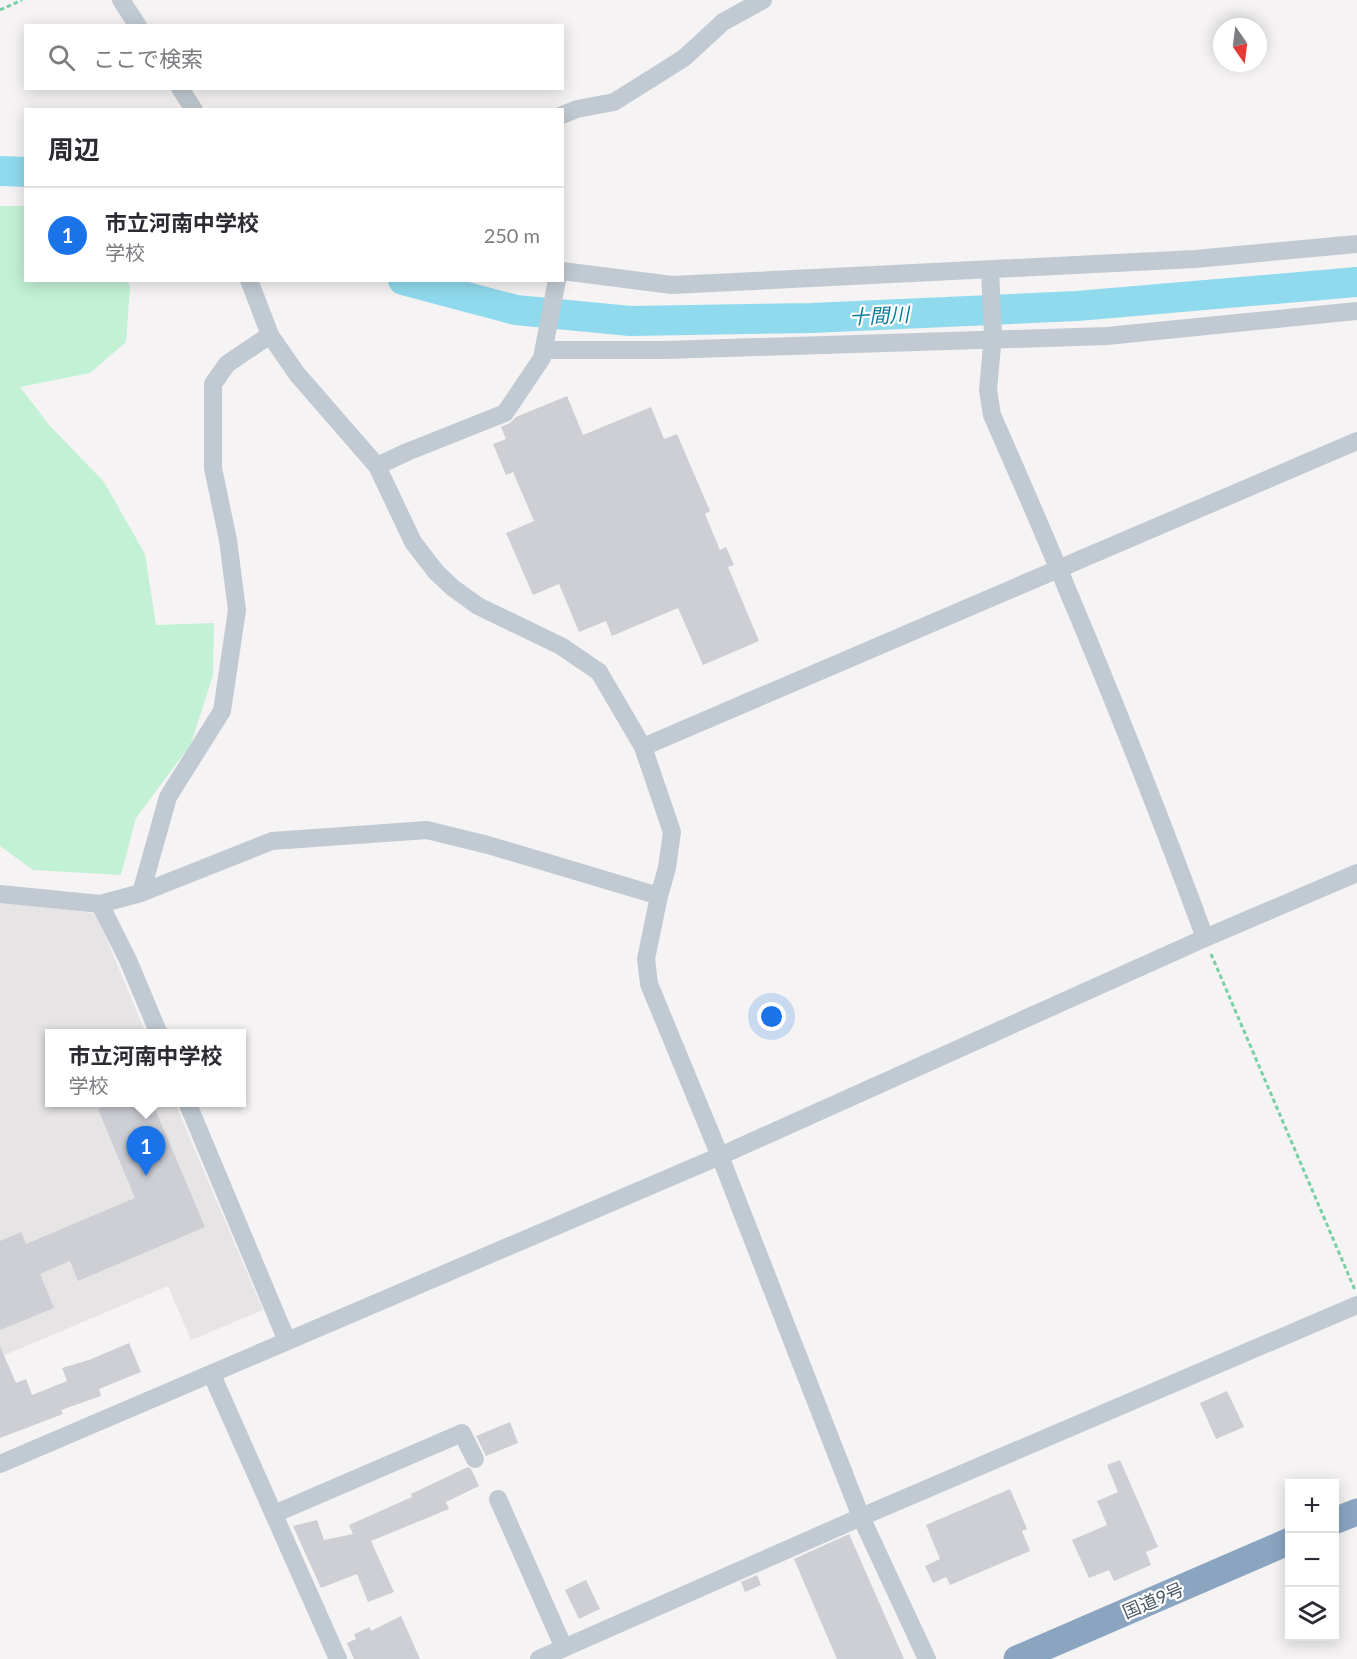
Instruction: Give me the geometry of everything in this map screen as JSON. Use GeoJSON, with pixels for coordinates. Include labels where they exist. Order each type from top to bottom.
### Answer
{"type":"FeatureCollection","features":[{"type":"Feature","properties":{"kind":"highway"},"geometry":{"type":"LineString","coordinates":[[1339,1519],[1357,1512]]}},
{"type":"Feature","properties":{"kind":"highway","name":"国道9号"},"geometry":{"type":"LineString","coordinates":[[1017,1659],[1285,1543]]}},
{"type":"Feature","properties":{"kind":"street"},"geometry":{"type":"LineString","coordinates":[[121,0],[137,24]]}},
{"type":"Feature","properties":{"kind":"street"},"geometry":{"type":"LineString","coordinates":[[564,114],[577,109],[614,102],[684,58],[723,22],[763,0]]}},
{"type":"Feature","properties":{"kind":"street"},"geometry":{"type":"LineString","coordinates":[[181,90],[193,108]]}},
{"type":"Feature","properties":{"kind":"street"},"geometry":{"type":"LineString","coordinates":[[564,271],[672,285],[990,275],[1357,244]]}},
{"type":"Feature","properties":{"kind":"street"},"geometry":{"type":"LineString","coordinates":[[990,275],[992,338],[988,390],[992,415],[1059,567],[1167,834],[1205,938]]}},
{"type":"Feature","properties":{"kind":"street"},"geometry":{"type":"LineString","coordinates":[[250,282],[270,335],[297,374],[376,466],[413,542],[436,572],[478,606],[561,646],[599,672],[643,747],[672,832],[667,868],[646,959],[649,984],[720,1156],[861,1517],[927,1659]]}},
{"type":"Feature","properties":{"kind":"street"},"geometry":{"type":"LineString","coordinates":[[376,466],[505,413],[542,358],[557,282]]}},
{"type":"Feature","properties":{"kind":"street"},"geometry":{"type":"LineString","coordinates":[[545,346],[665,350],[1107,336],[1357,311]]}},
{"type":"Feature","properties":{"kind":"street"},"geometry":{"type":"LineString","coordinates":[[141,893],[168,797],[222,711],[237,610],[228,540],[213,468],[213,384],[227,364],[270,335]]}},
{"type":"Feature","properties":{"kind":"street"},"geometry":{"type":"LineString","coordinates":[[643,747],[1357,441]]}},
{"type":"Feature","properties":{"kind":"street"},"geometry":{"type":"LineString","coordinates":[[0,894],[100,904],[141,893],[272,841],[427,830],[488,845],[659,896]]}},
{"type":"Feature","properties":{"kind":"street"},"geometry":{"type":"LineString","coordinates":[[0,1464],[720,1156],[1205,938],[1357,873]]}},
{"type":"Feature","properties":{"kind":"street"},"geometry":{"type":"LineString","coordinates":[[100,904],[128,960],[157,1029]]}},
{"type":"Feature","properties":{"kind":"street"},"geometry":{"type":"LineString","coordinates":[[189,1107],[287,1341]]}},
{"type":"Feature","properties":{"kind":"street"},"geometry":{"type":"LineString","coordinates":[[539,1659],[861,1517],[1357,1305]]}},
{"type":"Feature","properties":{"kind":"street"},"geometry":{"type":"LineString","coordinates":[[212,1375],[338,1659]]}},
{"type":"Feature","properties":{"kind":"street"},"geometry":{"type":"LineString","coordinates":[[274,1514],[462,1433],[475,1459]]}},
{"type":"Feature","properties":{"kind":"street"},"geometry":{"type":"LineString","coordinates":[[498,1499],[564,1648]]}},
{"type":"Feature","properties":{"kind":"path"},"geometry":{"type":"LineString","coordinates":[[0,10],[22,0]]}},
{"type":"Feature","properties":{"kind":"path"},"geometry":{"type":"LineString","coordinates":[[1205,938],[1357,1294]]}},
{"type":"Feature","properties":{"kind":"shaded area"},"geometry":{"type":"Polygon","coordinates":[[[3,900],[96,914],[144,1029],[45,1029],[45,1107],[177,1107],[263,1310],[191,1340],[168,1286],[0,1357],[0,902],[3,900]]]}},
{"type":"Feature","properties":{"kind":"green space"},"geometry":{"type":"Polygon","coordinates":[[[0,206],[24,206],[24,282],[128,282],[130,287],[126,342],[90,373],[20,387],[50,426],[104,482],[145,554],[156,625],[214,623],[213,675],[191,744],[136,818],[121,875],[33,870],[0,846],[0,206]]]}},
{"type":"Feature","properties":{"kind":"building"},"geometry":{"type":"Polygon","coordinates":[[[567,396],[583,435],[651,407],[664,439],[677,434],[710,511],[705,514],[720,550],[726,547],[734,565],[728,567],[759,641],[703,665],[678,608],[612,636],[606,621],[579,632],[559,584],[533,595],[506,533],[534,521],[513,472],[506,475],[493,444],[506,439],[501,427],[516,417],[567,396]]]}},
{"type":"Feature","properties":{"kind":"building"},"geometry":{"type":"Polygon","coordinates":[[[102,1107],[154,1107],[205,1227],[78,1281],[70,1261],[40,1274],[54,1308],[0,1330],[0,1241],[21,1232],[26,1244],[135,1198],[98,1109],[102,1107]]]}},
{"type":"Feature","properties":{"kind":"building"},"geometry":{"type":"Polygon","coordinates":[[[129,1343],[141,1372],[99,1389],[101,1396],[61,1410],[63,1414],[0,1438],[0,1346],[16,1383],[26,1379],[32,1395],[67,1381],[62,1368],[89,1360],[129,1343]]]}},
{"type":"Feature","properties":{"kind":"building"},"geometry":{"type":"Polygon","coordinates":[[[1227,1391],[1244,1427],[1216,1439],[1200,1403],[1227,1391]]]}},
{"type":"Feature","properties":{"kind":"building"},"geometry":{"type":"Polygon","coordinates":[[[510,1422],[518,1443],[486,1456],[476,1436],[510,1422]]]}},
{"type":"Feature","properties":{"kind":"building"},"geometry":{"type":"Polygon","coordinates":[[[1120,1460],[1158,1547],[1146,1552],[1151,1565],[1114,1581],[1109,1570],[1089,1578],[1072,1540],[1107,1525],[1097,1501],[1118,1492],[1107,1465],[1120,1460]]]}},
{"type":"Feature","properties":{"kind":"building"},"geometry":{"type":"Polygon","coordinates":[[[468,1467],[479,1486],[446,1502],[449,1509],[371,1541],[394,1592],[368,1602],[357,1574],[321,1588],[293,1526],[317,1520],[324,1540],[353,1534],[349,1525],[412,1497],[411,1494],[468,1467]]]}},
{"type":"Feature","properties":{"kind":"building"},"geometry":{"type":"Polygon","coordinates":[[[1010,1489],[1027,1529],[1022,1531],[1030,1551],[950,1585],[946,1577],[933,1583],[925,1566],[940,1559],[926,1525],[1010,1489]]]}},
{"type":"Feature","properties":{"kind":"building"},"geometry":{"type":"Polygon","coordinates":[[[849,1534],[904,1659],[837,1659],[794,1559],[849,1534]]]}},
{"type":"Feature","properties":{"kind":"building"},"geometry":{"type":"Polygon","coordinates":[[[757,1575],[761,1585],[745,1592],[741,1582],[757,1575]]]}},
{"type":"Feature","properties":{"kind":"building"},"geometry":{"type":"Polygon","coordinates":[[[586,1580],[600,1609],[579,1619],[565,1590],[586,1580]]]}},
{"type":"Feature","properties":{"kind":"building"},"geometry":{"type":"Polygon","coordinates":[[[401,1616],[420,1659],[354,1659],[347,1643],[356,1639],[354,1634],[370,1627],[371,1631],[401,1616]]]}},
{"type":"Feature","properties":{"kind":"waterway","name":"十間川"},"geometry":{"type":"LineString","coordinates":[[0,171],[24,172]]}},
{"type":"Feature","properties":{"kind":"waterway","name":"十間川"},"geometry":{"type":"LineString","coordinates":[[411,282],[516,310],[630,321],[812,318],[1077,306],[1357,282]]}},
{"type":"Feature","properties":{"kind":"place","name":"市立河南中学校"},"geometry":{"type":"Point","coordinates":[146,1176]}}]}
